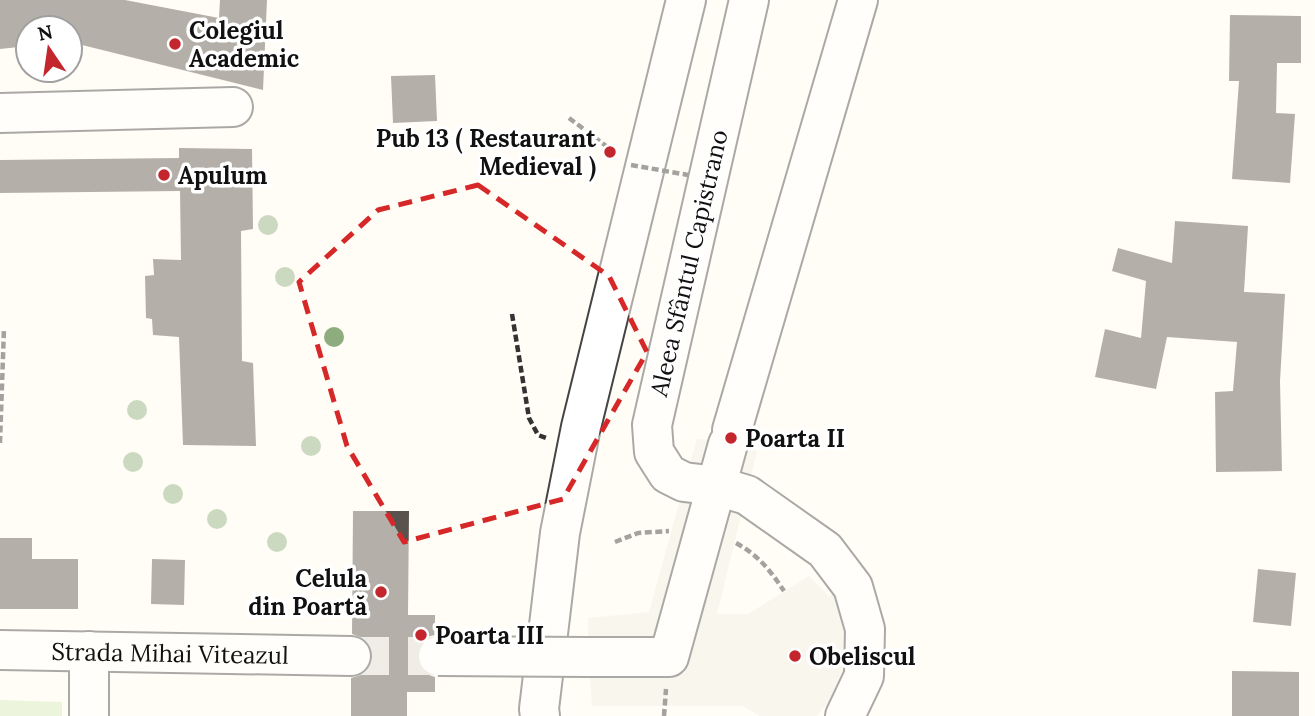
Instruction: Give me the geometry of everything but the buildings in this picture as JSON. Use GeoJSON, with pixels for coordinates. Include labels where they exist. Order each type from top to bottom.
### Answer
{"type":"FeatureCollection","features":[{"type":"Feature","properties":{"kind":"street"},"geometry":{"type":"LineString","coordinates":[[540,716],[555,570],[576,448],[687,0]]}},
{"type":"Feature","properties":{"kind":"street","name":"Aleea Sfântul Capistrano"},"geometry":{"type":"LineString","coordinates":[[749,0],[652,425],[654,452],[668,474],[684,482],[717,486],[747,495],[825,550],[853,587],[865,629],[864,676],[845,716]]}},
{"type":"Feature","properties":{"kind":"street"},"geometry":{"type":"LineString","coordinates":[[436,656],[669,657],[730,437],[858,0]]}},
{"type":"Feature","properties":{"kind":"street"},"geometry":{"type":"LineString","coordinates":[[0,113],[233,107]]}},
{"type":"Feature","properties":{"kind":"street","name":"Strada Mihai Viteazul"},"geometry":{"type":"LineString","coordinates":[[0,650],[345,656]]}},
{"type":"Feature","properties":{"kind":"street"},"geometry":{"type":"LineString","coordinates":[[89,651],[89,716]]}},
{"type":"Feature","properties":{"kind":"path"},"geometry":{"type":"LineString","coordinates":[[569,118],[631,165],[688,175]]}},
{"type":"Feature","properties":{"kind":"path"},"geometry":{"type":"LineString","coordinates":[[512,314],[529,418],[538,435],[576,448]]}},
{"type":"Feature","properties":{"kind":"path"},"geometry":{"type":"LineString","coordinates":[[0,443],[4,328]]}},
{"type":"Feature","properties":{"kind":"path"},"geometry":{"type":"LineString","coordinates":[[615,542],[638,533],[671,531]]}},
{"type":"Feature","properties":{"kind":"path"},"geometry":{"type":"LineString","coordinates":[[735,543],[754,553],[784,591]]}},
{"type":"Feature","properties":{"kind":"highlighted area"},"geometry":{"type":"Polygon","coordinates":[[[478,185],[609,276],[647,352],[563,499],[404,542],[347,446],[299,282],[378,210],[478,185]]]}},
{"type":"Feature","properties":{"kind":"green space"},"geometry":{"type":"Polygon","coordinates":[[[0,700],[62,702],[62,716],[0,716],[0,700]]]}},
{"type":"Feature","properties":{"kind":"shaded area"},"geometry":{"type":"Polygon","coordinates":[[[697,438],[757,451],[717,614],[748,614],[809,576],[829,596],[839,591],[851,647],[841,686],[817,716],[760,716],[742,706],[592,706],[588,618],[649,612],[697,438]]]}},
{"type":"Feature","properties":{"kind":"tunnel"},"geometry":{"type":"LineString","coordinates":[[351,656],[435,656]]}},
{"type":"Feature","properties":{"kind":"place","name":"Colegiul Academic"},"geometry":{"type":"Point","coordinates":[175,44]}},
{"type":"Feature","properties":{"kind":"place","name":"Pub 13 ( Restaurant Medieval )"},"geometry":{"type":"Point","coordinates":[610,152]}},
{"type":"Feature","properties":{"kind":"place","name":"Apulum"},"geometry":{"type":"Point","coordinates":[164,175]}},
{"type":"Feature","properties":{"kind":"place","name":"Poarta II"},"geometry":{"type":"Point","coordinates":[731,438]}},
{"type":"Feature","properties":{"kind":"place","name":"Celula din Poartă"},"geometry":{"type":"Point","coordinates":[381,592]}},
{"type":"Feature","properties":{"kind":"place","name":"Poarta III"},"geometry":{"type":"Point","coordinates":[421,635]}},
{"type":"Feature","properties":{"kind":"place","name":"Obeliscul"},"geometry":{"type":"Point","coordinates":[795,656]}}]}
